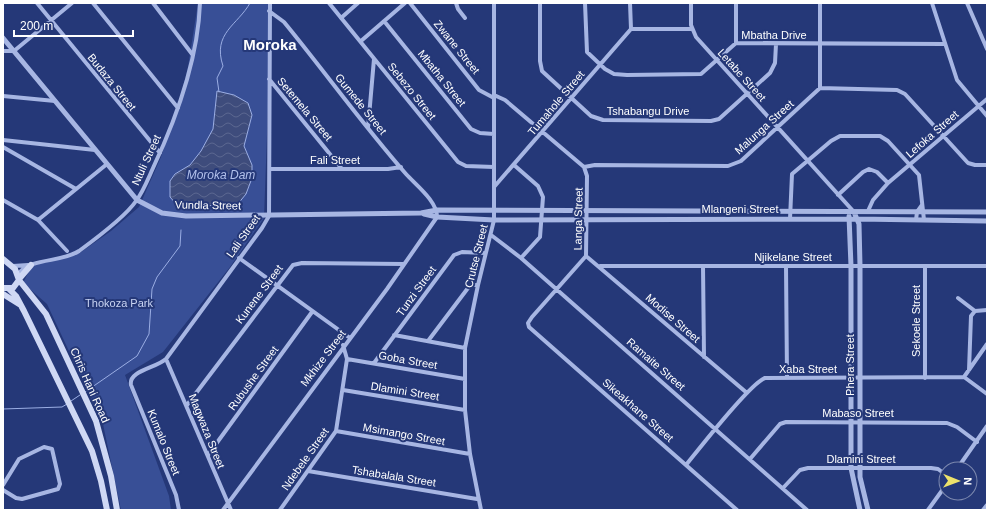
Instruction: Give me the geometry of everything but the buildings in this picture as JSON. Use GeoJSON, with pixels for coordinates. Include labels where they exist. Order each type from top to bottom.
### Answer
{"type":"FeatureCollection","features":[{"type":"Feature","properties":{"kind":"main road"},"geometry":{"type":"LineString","coordinates":[[3,263],[12,266]]}},
{"type":"Feature","properties":{"kind":"main road"},"geometry":{"type":"LineString","coordinates":[[5,290],[14,287],[18,278],[31,265]]}},
{"type":"Feature","properties":{"kind":"main road","name":"Chris Hani Road"},"geometry":{"type":"LineString","coordinates":[[12,266],[18,278],[46,314],[87,400],[99,431],[117,510]]}},
{"type":"Feature","properties":{"kind":"main road"},"geometry":{"type":"LineString","coordinates":[[5,290],[21,304],[74,412],[96,461],[107,510]]}},
{"type":"Feature","properties":{"kind":"street","name":"Budaza Street"},"geometry":{"type":"LineString","coordinates":[[37,3],[148,141],[160,153]]}},
{"type":"Feature","properties":{"kind":"street"},"geometry":{"type":"LineString","coordinates":[[3,51],[14,51],[72,3]]}},
{"type":"Feature","properties":{"kind":"street"},"geometry":{"type":"LineString","coordinates":[[93,3],[178,108]]}},
{"type":"Feature","properties":{"kind":"street"},"geometry":{"type":"LineString","coordinates":[[153,3],[192,54]]}},
{"type":"Feature","properties":{"kind":"street","name":"Ntuli Street"},"geometry":{"type":"LineString","coordinates":[[12,266],[31,265],[62,259],[76,253],[117,219],[137,200],[160,153],[178,108],[192,54],[200,3]]}},
{"type":"Feature","properties":{"kind":"street","name":"Lali Street"},"geometry":{"type":"LineString","coordinates":[[130,382],[134,375],[161,364],[166,359],[262,228],[269,216],[270,3]]}},
{"type":"Feature","properties":{"kind":"street","name":"Sebezo Street"},"geometry":{"type":"LineString","coordinates":[[329,3],[458,162],[466,166],[494,167]]}},
{"type":"Feature","properties":{"kind":"street"},"geometry":{"type":"LineString","coordinates":[[341,18],[358,3]]}},
{"type":"Feature","properties":{"kind":"street"},"geometry":{"type":"LineString","coordinates":[[361,41],[404,3]]}},
{"type":"Feature","properties":{"kind":"street","name":"Zwane Street"},"geometry":{"type":"LineString","coordinates":[[410,3],[476,86],[482,92],[494,96]]}},
{"type":"Feature","properties":{"kind":"street"},"geometry":{"type":"LineString","coordinates":[[456,3],[465,18]]}},
{"type":"Feature","properties":{"kind":"street","name":"Crutse Street"},"geometry":{"type":"LineString","coordinates":[[481,510],[477,499],[465,410],[465,348],[485,253],[494,220],[494,3]]}},
{"type":"Feature","properties":{"kind":"street","name":"Tshabangu Drive"},"geometry":{"type":"LineString","coordinates":[[540,3],[540,61],[542,71],[591,116],[603,120],[710,121],[722,117],[774,68],[776,44]]}},
{"type":"Feature","properties":{"kind":"street","name":"Mbatha Drive"},"geometry":{"type":"LineString","coordinates":[[585,3],[585,48],[589,55],[610,72],[620,75],[701,74],[736,43],[819,45],[944,44]]}},
{"type":"Feature","properties":{"kind":"street"},"geometry":{"type":"LineString","coordinates":[[630,3],[631,29],[692,29],[691,3]]}},
{"type":"Feature","properties":{"kind":"street"},"geometry":{"type":"LineString","coordinates":[[736,3],[736,43]]}},
{"type":"Feature","properties":{"kind":"street"},"geometry":{"type":"LineString","coordinates":[[820,3],[820,88],[901,91],[968,163],[975,165],[987,165]]}},
{"type":"Feature","properties":{"kind":"street"},"geometry":{"type":"LineString","coordinates":[[932,3],[944,44],[957,80],[987,116]]}},
{"type":"Feature","properties":{"kind":"street"},"geometry":{"type":"LineString","coordinates":[[967,3],[987,49]]}},
{"type":"Feature","properties":{"kind":"street","name":"Gumede Street"},"geometry":{"type":"LineString","coordinates":[[269,11],[284,22],[368,128],[437,210]]}},
{"type":"Feature","properties":{"kind":"street","name":"Mbatha Street"},"geometry":{"type":"LineString","coordinates":[[384,21],[471,129],[480,133],[494,134]]}},
{"type":"Feature","properties":{"kind":"street","name":"Tumahole Street"},"geometry":{"type":"LineString","coordinates":[[494,188],[631,29]]}},
{"type":"Feature","properties":{"kind":"street","name":"Letabe Street"},"geometry":{"type":"LineString","coordinates":[[692,29],[696,37],[717,61],[854,212]]}},
{"type":"Feature","properties":{"kind":"street","name":"Vundla Street"},"geometry":{"type":"LineString","coordinates":[[3,38],[137,200],[154,210],[168,215],[269,216],[421,213],[437,210],[494,211]]}},
{"type":"Feature","properties":{"kind":"street"},"geometry":{"type":"LineString","coordinates":[[368,128],[374,59]]}},
{"type":"Feature","properties":{"kind":"street","name":"Setemela Street"},"geometry":{"type":"LineString","coordinates":[[269,79],[342,169]]}},
{"type":"Feature","properties":{"kind":"street","name":"Malunga Street"},"geometry":{"type":"LineString","coordinates":[[584,167],[733,165],[777,128],[820,88]]}},
{"type":"Feature","properties":{"kind":"street"},"geometry":{"type":"LineString","coordinates":[[3,96],[55,101]]}},
{"type":"Feature","properties":{"kind":"street"},"geometry":{"type":"LineString","coordinates":[[494,96],[505,100],[584,167]]}},
{"type":"Feature","properties":{"kind":"street","name":"Lefoka Street"},"geometry":{"type":"LineString","coordinates":[[868,212],[873,200],[888,183],[987,99]]}},
{"type":"Feature","properties":{"kind":"street"},"geometry":{"type":"LineString","coordinates":[[790,219],[792,174],[831,141],[840,136],[876,136],[884,138],[911,164],[920,178],[924,220]]}},
{"type":"Feature","properties":{"kind":"street"},"geometry":{"type":"LineString","coordinates":[[3,140],[95,150]]}},
{"type":"Feature","properties":{"kind":"street"},"geometry":{"type":"LineString","coordinates":[[3,147],[76,189]]}},
{"type":"Feature","properties":{"kind":"street"},"geometry":{"type":"LineString","coordinates":[[38,220],[107,164]]}},
{"type":"Feature","properties":{"kind":"street"},"geometry":{"type":"LineString","coordinates":[[514,165],[541,189],[543,197],[543,219],[540,237],[521,258]]}},
{"type":"Feature","properties":{"kind":"street","name":"Fali Street"},"geometry":{"type":"LineString","coordinates":[[270,169],[401,167]]}},
{"type":"Feature","properties":{"kind":"street","name":"Langa Street"},"geometry":{"type":"LineString","coordinates":[[528,324],[532,317],[586,256],[587,176],[584,167]]}},
{"type":"Feature","properties":{"kind":"street"},"geometry":{"type":"LineString","coordinates":[[838,195],[863,172],[869,169],[876,172],[888,183]]}},
{"type":"Feature","properties":{"kind":"street"},"geometry":{"type":"LineString","coordinates":[[3,200],[38,220],[67,251]]}},
{"type":"Feature","properties":{"kind":"street","name":"Letabe Street"},"geometry":{"type":"LineString","coordinates":[[844,202],[848,212]]}},
{"type":"Feature","properties":{"kind":"street"},"geometry":{"type":"LineString","coordinates":[[916,220],[917,212],[922,205]]}},
{"type":"Feature","properties":{"kind":"street"},"geometry":{"type":"LineString","coordinates":[[437,210],[437,217]]}},
{"type":"Feature","properties":{"kind":"street","name":"Mlangeni Street"},"geometry":{"type":"LineString","coordinates":[[494,211],[987,212]]}},
{"type":"Feature","properties":{"kind":"street","name":"Phera Street"},"geometry":{"type":"LineString","coordinates":[[848,212],[850,219],[851,266],[851,468],[860,510]]}},
{"type":"Feature","properties":{"kind":"street"},"geometry":{"type":"LineString","coordinates":[[854,212],[858,219]]}},
{"type":"Feature","properties":{"kind":"street","name":"Vundla Street"},"geometry":{"type":"LineString","coordinates":[[421,213],[437,217],[494,220]]}},
{"type":"Feature","properties":{"kind":"street","name":"Mkhize Street"},"geometry":{"type":"LineString","coordinates":[[223,510],[437,217]]}},
{"type":"Feature","properties":{"kind":"street","name":"Mlangeni Street"},"geometry":{"type":"LineString","coordinates":[[494,220],[858,219],[987,221]]}},
{"type":"Feature","properties":{"kind":"street","name":"Phera Street"},"geometry":{"type":"LineString","coordinates":[[858,219],[860,266],[860,477],[868,510]]}},
{"type":"Feature","properties":{"kind":"street","name":"Ramaite Street"},"geometry":{"type":"LineString","coordinates":[[491,235],[521,258],[716,428],[807,510]]}},
{"type":"Feature","properties":{"kind":"street","name":"Tunzi Street"},"geometry":{"type":"LineString","coordinates":[[374,363],[454,254],[462,252],[485,253]]}},
{"type":"Feature","properties":{"kind":"street","name":"Modise Street"},"geometry":{"type":"LineString","coordinates":[[586,256],[600,266],[747,393]]}},
{"type":"Feature","properties":{"kind":"street"},"geometry":{"type":"LineString","coordinates":[[239,258],[350,338]]}},
{"type":"Feature","properties":{"kind":"street","name":"Kunene Street"},"geometry":{"type":"LineString","coordinates":[[187,405],[289,268],[297,264],[404,264]]}},
{"type":"Feature","properties":{"kind":"street","name":"Njikelane Street"},"geometry":{"type":"LineString","coordinates":[[600,266],[987,266]]}},
{"type":"Feature","properties":{"kind":"street"},"geometry":{"type":"LineString","coordinates":[[703,266],[704,357]]}},
{"type":"Feature","properties":{"kind":"street"},"geometry":{"type":"LineString","coordinates":[[786,266],[786,377]]}},
{"type":"Feature","properties":{"kind":"street","name":"Sekoele Street"},"geometry":{"type":"LineString","coordinates":[[924,378],[925,266]]}},
{"type":"Feature","properties":{"kind":"street"},"geometry":{"type":"LineString","coordinates":[[428,341],[468,288],[472,285],[478,285]]}},
{"type":"Feature","properties":{"kind":"street"},"geometry":{"type":"LineString","coordinates":[[958,298],[975,311]]}},
{"type":"Feature","properties":{"kind":"street"},"geometry":{"type":"LineString","coordinates":[[969,370],[970,316],[975,311],[987,310]]}},
{"type":"Feature","properties":{"kind":"street","name":"Rubushe Street"},"geometry":{"type":"LineString","coordinates":[[208,455],[312,312]]}},
{"type":"Feature","properties":{"kind":"street","name":"Sikeakhane Street"},"geometry":{"type":"LineString","coordinates":[[528,324],[532,330],[737,510]]}},
{"type":"Feature","properties":{"kind":"street"},"geometry":{"type":"LineString","coordinates":[[394,335],[465,348]]}},
{"type":"Feature","properties":{"kind":"street"},"geometry":{"type":"LineString","coordinates":[[987,344],[964,378],[987,394]]}},
{"type":"Feature","properties":{"kind":"street","name":"Ndebele Street"},"geometry":{"type":"LineString","coordinates":[[280,510],[336,432],[347,359],[343,345]]}},
{"type":"Feature","properties":{"kind":"street","name":"Magwaza Street"},"geometry":{"type":"LineString","coordinates":[[166,359],[231,510]]}},
{"type":"Feature","properties":{"kind":"street","name":"Goba Street"},"geometry":{"type":"LineString","coordinates":[[347,359],[465,379]]}},
{"type":"Feature","properties":{"kind":"street","name":"Xaba Street"},"geometry":{"type":"LineString","coordinates":[[686,464],[747,393],[762,379],[786,377],[964,378]]}},
{"type":"Feature","properties":{"kind":"street","name":"Kumalo Street"},"geometry":{"type":"LineString","coordinates":[[130,382],[176,495],[178,510]]}},
{"type":"Feature","properties":{"kind":"street","name":"Dlamini Street"},"geometry":{"type":"LineString","coordinates":[[343,390],[465,410]]}},
{"type":"Feature","properties":{"kind":"street","name":"Mabaso Street"},"geometry":{"type":"LineString","coordinates":[[750,459],[782,423],[947,423],[957,427],[977,442]]}},
{"type":"Feature","properties":{"kind":"street"},"geometry":{"type":"LineString","coordinates":[[963,461],[987,426]]}},
{"type":"Feature","properties":{"kind":"street","name":"Msimango Street"},"geometry":{"type":"LineString","coordinates":[[336,432],[470,454]]}},
{"type":"Feature","properties":{"kind":"street"},"geometry":{"type":"LineString","coordinates":[[3,485],[19,459],[44,447],[49,447],[53,451],[60,484],[59,488],[54,491],[22,498],[16,498],[3,490]]}},
{"type":"Feature","properties":{"kind":"street","name":"Dlamini Street"},"geometry":{"type":"LineString","coordinates":[[783,488],[800,470],[805,468],[860,467],[938,469]]}},
{"type":"Feature","properties":{"kind":"street","name":"Tshabalala Street"},"geometry":{"type":"LineString","coordinates":[[308,471],[477,499]]}},
{"type":"Feature","properties":{"kind":"street"},"geometry":{"type":"LineString","coordinates":[[928,510],[938,496]]}},
{"type":"Feature","properties":{"kind":"street"},"geometry":{"type":"LineString","coordinates":[[984,510],[987,505]]}},
{"type":"Feature","properties":{"kind":"green space","name":"Thokoza Park"},"geometry":{"type":"Polygon","coordinates":[[[198,3],[269,3],[269,79],[264,218],[230,267],[163,352],[125,375],[169,496],[171,510],[121,510],[103,424],[47,304],[23,283],[32,265],[81,252],[111,231],[139,207],[161,157],[179,103],[188,67],[198,3]]]}},
{"type":"Feature","properties":{"kind":"water","name":"Moroka Dam"},"geometry":{"type":"Polygon","coordinates":[[[217,91],[234,95],[248,103],[252,115],[244,146],[252,165],[252,178],[246,194],[237,205],[178,206],[170,197],[170,181],[175,174],[190,165],[201,151],[213,129],[217,91]]]}},
{"type":"Feature","properties":{"kind":"waterway"},"geometry":{"type":"LineString","coordinates":[[219,92],[217,78],[223,66],[221,45],[228,30],[250,3]]}},
{"type":"Feature","properties":{"kind":"waterway"},"geometry":{"type":"LineString","coordinates":[[85,392],[137,356],[149,334],[152,289],[157,277],[180,246],[181,230]]}},
{"type":"Feature","properties":{"kind":"waterway"},"geometry":{"type":"LineString","coordinates":[[71,401],[80,395]]}},
{"type":"Feature","properties":{"kind":"waterway"},"geometry":{"type":"LineString","coordinates":[[3,409],[62,407],[67,404]]}},
{"type":"Feature","properties":{"kind":"district","name":"Moroka"},"geometry":{"type":"Point","coordinates":[270,44]}}]}
